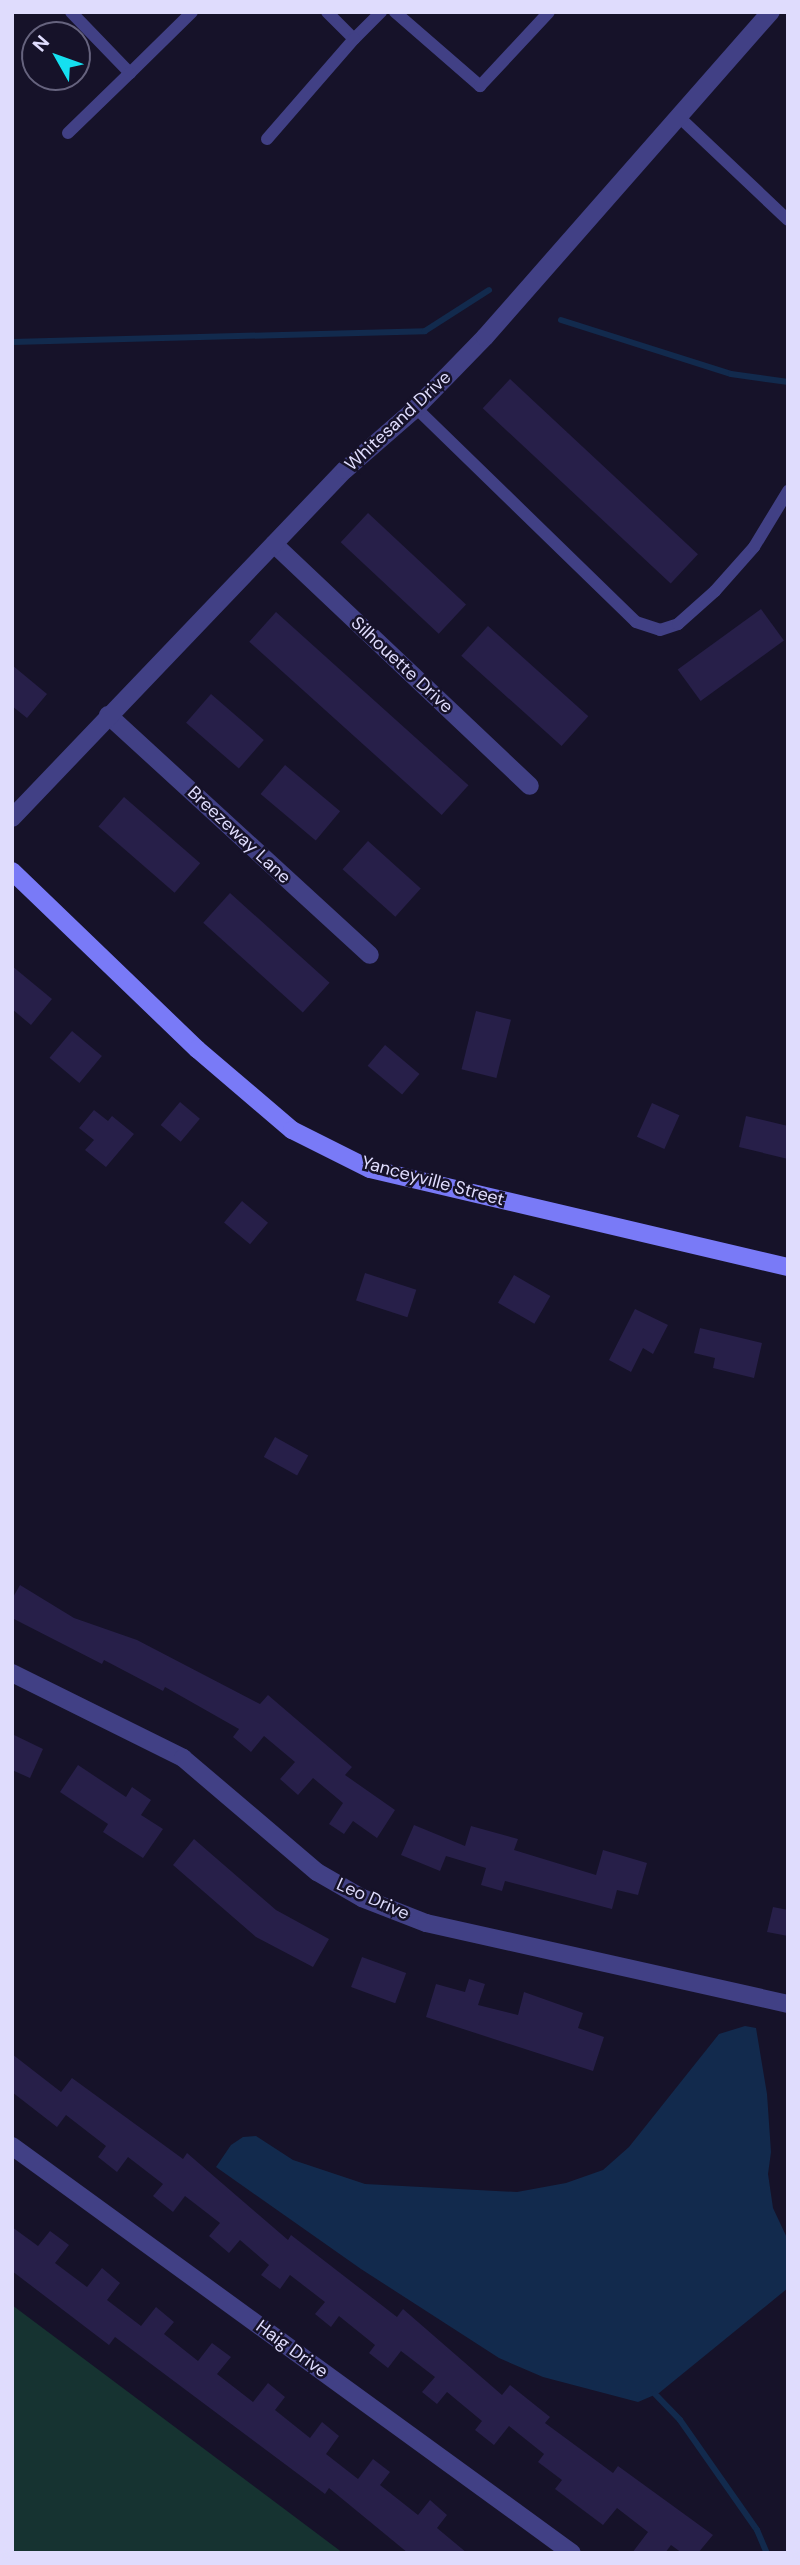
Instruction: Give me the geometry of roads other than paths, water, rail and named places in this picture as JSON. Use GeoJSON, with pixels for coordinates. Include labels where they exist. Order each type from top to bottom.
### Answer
{"type":"FeatureCollection","features":[{"type":"Feature","properties":{"kind":"main road","name":"Yanceyville Street"},"geometry":{"type":"LineString","coordinates":[[12,871],[197,1049],[292,1130],[370,1168],[788,1267]]}},
{"type":"Feature","properties":{"kind":"street","name":"Whitesand Drive"},"geometry":{"type":"LineString","coordinates":[[12,818],[345,470],[416,408],[550,267],[678,116],[771,12]]}},
{"type":"Feature","properties":{"kind":"street","name":"Silhouette Drive"},"geometry":{"type":"LineString","coordinates":[[274,544],[530,786]]}},
{"type":"Feature","properties":{"kind":"street","name":"Breezeway Lane"},"geometry":{"type":"LineString","coordinates":[[108,715],[370,956]]}},
{"type":"Feature","properties":{"kind":"street","name":"Leo Drive"},"geometry":{"type":"LineString","coordinates":[[12,1673],[183,1758],[317,1872],[362,1898],[426,1923],[788,2004]]}},
{"type":"Feature","properties":{"kind":"street","name":"Haig Drive"},"geometry":{"type":"LineString","coordinates":[[12,2146],[572,2553]]}},
{"type":"Feature","properties":{"kind":"lane"},"geometry":{"type":"LineString","coordinates":[[71,12],[130,73]]}},
{"type":"Feature","properties":{"kind":"lane"},"geometry":{"type":"LineString","coordinates":[[68,133],[192,12]]}},
{"type":"Feature","properties":{"kind":"lane"},"geometry":{"type":"LineString","coordinates":[[327,12],[354,39]]}},
{"type":"Feature","properties":{"kind":"lane"},"geometry":{"type":"LineString","coordinates":[[268,139],[354,39],[381,12]]}},
{"type":"Feature","properties":{"kind":"lane"},"geometry":{"type":"LineString","coordinates":[[395,12],[480,86],[549,12]]}},
{"type":"Feature","properties":{"kind":"lane"},"geometry":{"type":"LineString","coordinates":[[678,116],[788,220]]}},
{"type":"Feature","properties":{"kind":"lane"},"geometry":{"type":"LineString","coordinates":[[416,408],[636,622],[660,631],[678,624],[715,591],[754,547],[788,491]]}},
{"type":"Feature","properties":{"kind":"water"},"geometry":{"type":"Polygon","coordinates":[[[745,2026],[756,2028],[767,2094],[771,2152],[768,2174],[773,2208],[788,2240],[788,2288],[659,2393],[638,2402],[543,2377],[499,2358],[361,2269],[216,2167],[231,2145],[243,2137],[256,2136],[293,2160],[365,2184],[517,2192],[566,2183],[603,2170],[629,2147],[719,2034],[745,2026]]]}},
{"type":"Feature","properties":{"kind":"waterway"},"geometry":{"type":"LineString","coordinates":[[12,342],[425,331],[489,290]]}},
{"type":"Feature","properties":{"kind":"waterway"},"geometry":{"type":"LineString","coordinates":[[561,320],[731,374],[788,382]]}},
{"type":"Feature","properties":{"kind":"waterway"},"geometry":{"type":"LineString","coordinates":[[655,2394],[680,2420],[757,2530],[767,2553]]}}]}
